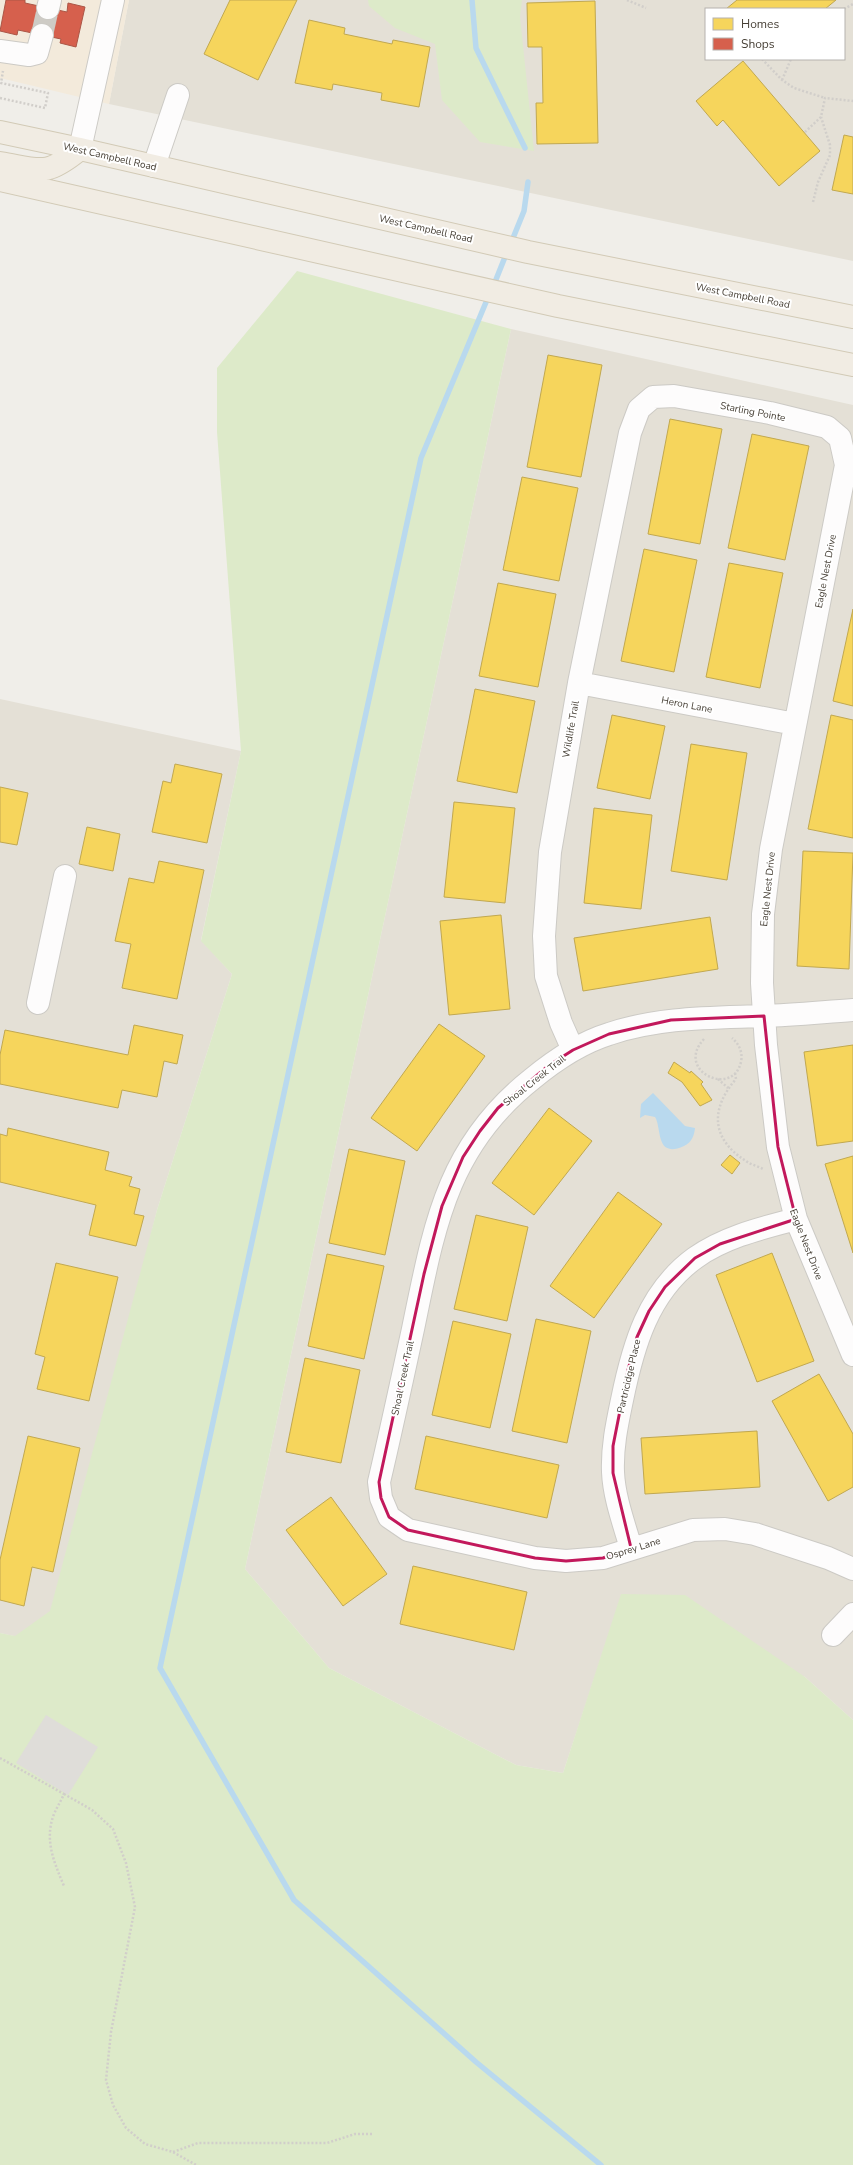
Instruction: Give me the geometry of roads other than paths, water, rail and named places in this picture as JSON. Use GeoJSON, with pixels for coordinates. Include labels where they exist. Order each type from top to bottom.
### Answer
{"type":"FeatureCollection","features":[{"type":"Feature","properties":{"kind":"main road","name":"West Campbell Road"},"geometry":{"type":"LineString","coordinates":[[0,132],[80,148],[569,260],[853,317]]}},
{"type":"Feature","properties":{"kind":"main road"},"geometry":{"type":"LineString","coordinates":[[0,163],[44,170],[62,164],[80,148]]}},
{"type":"Feature","properties":{"kind":"main road"},"geometry":{"type":"LineString","coordinates":[[0,180],[558,306],[853,365]]}},
{"type":"Feature","properties":{"kind":"street"},"geometry":{"type":"LineString","coordinates":[[80,148],[113,0]]}},
{"type":"Feature","properties":{"kind":"street"},"geometry":{"type":"LineString","coordinates":[[1,61],[37,53],[42,35]]}},
{"type":"Feature","properties":{"kind":"street"},"geometry":{"type":"LineString","coordinates":[[154,166],[178,95]]}},
{"type":"Feature","properties":{"kind":"street","name":"Starling Pointe"},"geometry":{"type":"LineString","coordinates":[[639,409],[653,397],[674,396],[770,413],[827,426],[840,438],[846,465]]}},
{"type":"Feature","properties":{"kind":"street","name":"Wildlife Trail"},"geometry":{"type":"LineString","coordinates":[[573,1050],[561,1023],[546,976],[544,936],[550,852],[579,684],[630,433],[639,409]]}},
{"type":"Feature","properties":{"kind":"street","name":"Eagle Nest Drive"},"geometry":{"type":"LineString","coordinates":[[846,465],[771,849],[763,914],[762,983],[764,1016],[778,1147],[796,1219],[853,1355]]}},
{"type":"Feature","properties":{"kind":"street","name":"Heron Lane"},"geometry":{"type":"LineString","coordinates":[[579,684],[795,724]]}},
{"type":"Feature","properties":{"kind":"street"},"geometry":{"type":"LineString","coordinates":[[38,1003],[65,876]]}},
{"type":"Feature","properties":{"kind":"street","name":"Shoal Creek Trail"},"geometry":{"type":"LineString","coordinates":[[389,1517],[381,1498],[379,1482],[424,1274],[442,1206],[463,1157],[480,1131],[498,1108],[548,1066],[573,1050],[609,1034],[671,1020],[853,1010]]}},
{"type":"Feature","properties":{"kind":"street","name":"Partricidge Place"},"geometry":{"type":"LineString","coordinates":[[631,1548],[618,1502],[613,1473],[613,1446],[628,1370],[637,1337],[649,1311],[665,1287],[695,1258],[720,1244],[796,1219]]}},
{"type":"Feature","properties":{"kind":"street","name":"Osprey Lane"},"geometry":{"type":"LineString","coordinates":[[389,1517],[408,1530],[535,1558],[566,1561],[603,1558],[631,1548],[694,1530],[725,1529],[755,1534],[828,1558],[853,1569]]}},
{"type":"Feature","properties":{"kind":"street"},"geometry":{"type":"LineString","coordinates":[[833,1635],[853,1614]]}},
{"type":"Feature","properties":{"kind":"water"},"geometry":{"type":"Polygon","coordinates":[[[653,1093],[685,1126],[695,1128],[694,1134],[689,1143],[675,1149],[668,1148],[661,1140],[655,1117],[645,1115],[640,1118],[641,1104],[653,1093]]]}},
{"type":"Feature","properties":{"kind":"waterway"},"geometry":{"type":"LineString","coordinates":[[472,0],[476,48],[525,148]]}},
{"type":"Feature","properties":{"kind":"waterway"},"geometry":{"type":"LineString","coordinates":[[511,243],[524,211],[528,182]]}},
{"type":"Feature","properties":{"kind":"waterway"},"geometry":{"type":"LineString","coordinates":[[493,287],[507,252]]}},
{"type":"Feature","properties":{"kind":"waterway"},"geometry":{"type":"LineString","coordinates":[[489,295],[421,458],[160,1668],[294,1900],[476,2062],[601,2165]]}},
{"type":"Feature","properties":{"kind":"tunnel"},"geometry":{"type":"LineString","coordinates":[[42,35],[48,8]]}}]}
